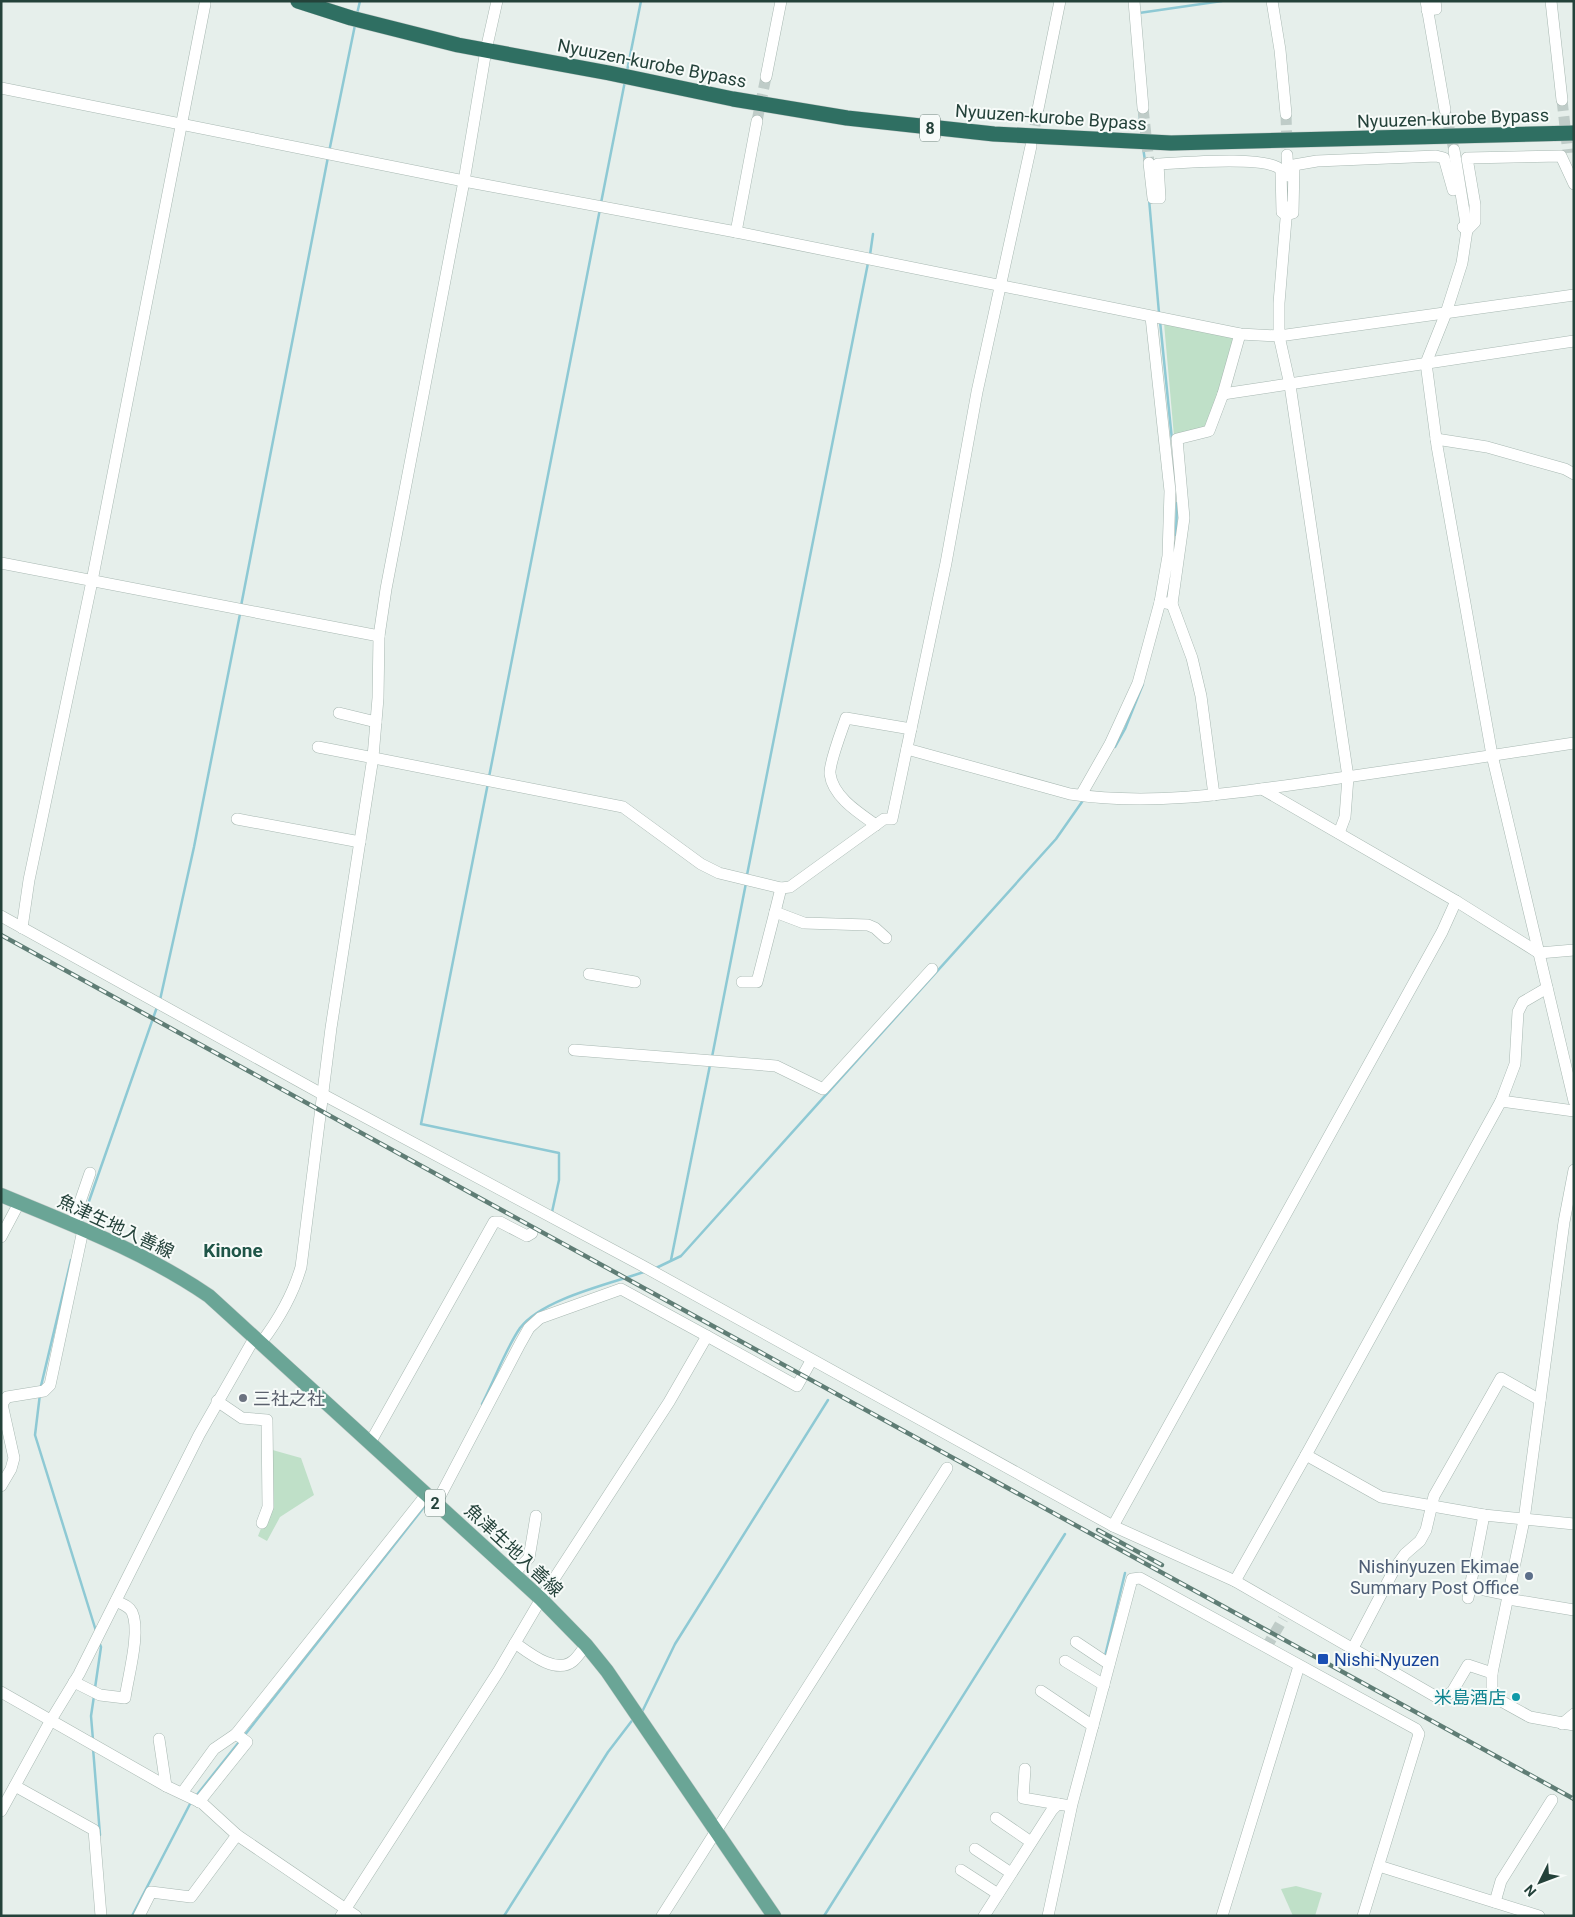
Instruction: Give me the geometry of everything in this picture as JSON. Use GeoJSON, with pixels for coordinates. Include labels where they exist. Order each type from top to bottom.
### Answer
{"type":"FeatureCollection","features":[{"type":"Feature","properties":{"kind":"highway","name":"Nyuuzen-kurobe Bypass"},"geometry":{"type":"LineString","coordinates":[[298,1],[352,18],[486,50],[733,99],[847,118],[994,134],[1172,143],[1574,133]]}},
{"type":"Feature","properties":{"kind":"main road","name":"魚津生地入善線"},"geometry":{"type":"LineString","coordinates":[[1,1195],[139,1254],[181,1277],[226,1311],[541,1599],[586,1645],[639,1715],[716,1833],[774,1916]]}},
{"type":"Feature","properties":{"kind":"street"},"geometry":{"type":"LineString","coordinates":[[1,1811],[74,1682],[217,1401],[258,1340],[286,1306],[302,1267],[322,1094],[373,756],[379,636],[464,181],[486,50],[497,1]]}},
{"type":"Feature","properties":{"kind":"street"},"geometry":{"type":"LineString","coordinates":[[766,77],[781,1]]}},
{"type":"Feature","properties":{"kind":"street"},"geometry":{"type":"LineString","coordinates":[[1038,109],[1060,1]]}},
{"type":"Feature","properties":{"kind":"street"},"geometry":{"type":"LineString","coordinates":[[1134,1],[1143,108]]}},
{"type":"Feature","properties":{"kind":"street"},"geometry":{"type":"LineString","coordinates":[[1272,1],[1280,50],[1286,114]]}},
{"type":"Feature","properties":{"kind":"street"},"geometry":{"type":"LineString","coordinates":[[1551,1],[1552,16],[1558,16],[1570,100],[1568,100]]}},
{"type":"Feature","properties":{"kind":"street"},"geometry":{"type":"LineString","coordinates":[[22,928],[29,880],[92,582],[206,4]]}},
{"type":"Feature","properties":{"kind":"street"},"geometry":{"type":"LineString","coordinates":[[1429,4],[1445,110]]}},
{"type":"Feature","properties":{"kind":"street"},"geometry":{"type":"LineString","coordinates":[[1,88],[464,181],[736,232],[999,287],[1240,334],[1280,336],[1574,295]]}},
{"type":"Feature","properties":{"kind":"street"},"geometry":{"type":"LineString","coordinates":[[736,232],[757,121]]}},
{"type":"Feature","properties":{"kind":"street"},"geometry":{"type":"LineString","coordinates":[[318,747],[373,756],[623,807],[701,864],[719,873],[781,888],[790,887],[884,819],[892,820],[946,563],[999,287],[1031,146]]}},
{"type":"Feature","properties":{"kind":"street"},"geometry":{"type":"LineString","coordinates":[[1454,150],[1466,230],[1462,263],[1446,313],[1426,364],[1436,439],[1492,755],[1547,988],[1569,1055],[1574,1101]]}},
{"type":"Feature","properties":{"kind":"street"},"geometry":{"type":"LineString","coordinates":[[1568,153],[1574,168]]}},
{"type":"Feature","properties":{"kind":"street"},"geometry":{"type":"LineString","coordinates":[[1287,155],[1286,215],[1279,304],[1280,336],[1290,385],[1348,777],[1345,817],[1339,834]]}},
{"type":"Feature","properties":{"kind":"street"},"geometry":{"type":"LineString","coordinates":[[1286,215],[1293,213],[1294,165],[1317,161],[1436,156],[1444,158],[1452,180],[1458,222],[1466,230]]}},
{"type":"Feature","properties":{"kind":"street"},"geometry":{"type":"LineString","coordinates":[[1466,230],[1475,222],[1475,205],[1467,158],[1561,156],[1574,184]]}},
{"type":"Feature","properties":{"kind":"street"},"geometry":{"type":"LineString","coordinates":[[1149,163],[1153,198],[1160,198],[1158,164],[1259,161],[1276,165],[1281,170],[1282,212],[1286,215]]}},
{"type":"Feature","properties":{"kind":"street"},"geometry":{"type":"LineString","coordinates":[[1151,317],[1170,491],[1166,603],[1192,658],[1201,696],[1214,795]]}},
{"type":"Feature","properties":{"kind":"street"},"geometry":{"type":"LineString","coordinates":[[1081,795],[1110,744],[1138,683],[1166,603],[1184,518],[1177,439],[1209,431],[1223,394],[1240,334]]}},
{"type":"Feature","properties":{"kind":"street"},"geometry":{"type":"LineString","coordinates":[[1223,394],[1574,341]]}},
{"type":"Feature","properties":{"kind":"street"},"geometry":{"type":"LineString","coordinates":[[1436,439],[1487,447],[1565,469],[1574,474]]}},
{"type":"Feature","properties":{"kind":"street"},"geometry":{"type":"LineString","coordinates":[[1,563],[379,636]]}},
{"type":"Feature","properties":{"kind":"street"},"geometry":{"type":"LineString","coordinates":[[339,713],[376,722]]}},
{"type":"Feature","properties":{"kind":"street"},"geometry":{"type":"LineString","coordinates":[[876,825],[850,806],[837,791],[830,773],[846,718],[911,729]]}},
{"type":"Feature","properties":{"kind":"street"},"geometry":{"type":"LineString","coordinates":[[907,749],[1081,795],[1158,800],[1262,789],[1574,743]]}},
{"type":"Feature","properties":{"kind":"street"},"geometry":{"type":"LineString","coordinates":[[1262,789],[1456,901],[1539,953],[1574,950]]}},
{"type":"Feature","properties":{"kind":"street"},"geometry":{"type":"LineString","coordinates":[[237,820],[360,842]]}},
{"type":"Feature","properties":{"kind":"street"},"geometry":{"type":"LineString","coordinates":[[742,982],[757,982],[781,888]]}},
{"type":"Feature","properties":{"kind":"street"},"geometry":{"type":"LineString","coordinates":[[1113,1526],[1433,949],[1456,901]]}},
{"type":"Feature","properties":{"kind":"street"},"geometry":{"type":"LineString","coordinates":[[775,912],[804,923],[834,926],[868,925],[875,928],[886,938]]}},
{"type":"Feature","properties":{"kind":"street"},"geometry":{"type":"LineString","coordinates":[[1,916],[322,1094],[640,1265],[1113,1526],[1235,1581],[1332,1635],[1440,1699],[1452,1692],[1468,1665],[1492,1673]]}},
{"type":"Feature","properties":{"kind":"street"},"geometry":{"type":"LineString","coordinates":[[574,1050],[776,1066],[823,1089],[932,969]]}},
{"type":"Feature","properties":{"kind":"street"},"geometry":{"type":"LineString","coordinates":[[589,974],[635,982]]}},
{"type":"Feature","properties":{"kind":"street"},"geometry":{"type":"LineString","coordinates":[[1235,1581],[1501,1101],[1515,1064],[1518,1012],[1523,1002],[1547,988]]}},
{"type":"Feature","properties":{"kind":"street"},"geometry":{"type":"LineString","coordinates":[[1501,1101],[1574,1111]]}},
{"type":"Feature","properties":{"kind":"street"},"geometry":{"type":"LineString","coordinates":[[1574,1170],[1564,1222],[1524,1520],[1492,1673],[1492,1696],[1530,1717],[1574,1726]]}},
{"type":"Feature","properties":{"kind":"street"},"geometry":{"type":"LineString","coordinates":[[1,1486],[14,1458],[2,1404],[6,1397],[44,1391],[50,1385],[77,1228],[90,1173]]}},
{"type":"Feature","properties":{"kind":"street"},"geometry":{"type":"LineString","coordinates":[[1,1237],[19,1203]]}},
{"type":"Feature","properties":{"kind":"street"},"geometry":{"type":"LineString","coordinates":[[370,1444],[494,1222],[500,1222],[527,1236],[532,1233]]}},
{"type":"Feature","properties":{"kind":"street"},"geometry":{"type":"LineString","coordinates":[[182,1793],[214,1749],[236,1734],[431,1499],[529,1328],[540,1318],[621,1289],[798,1386],[812,1361]]}},
{"type":"Feature","properties":{"kind":"street"},"geometry":{"type":"LineString","coordinates":[[343,1912],[515,1643],[541,1599],[669,1402],[707,1336]]}},
{"type":"Feature","properties":{"kind":"street"},"geometry":{"type":"LineString","coordinates":[[1353,1648],[1394,1568],[1405,1554],[1420,1541],[1426,1530],[1434,1496],[1501,1378],[1540,1400]]}},
{"type":"Feature","properties":{"kind":"street"},"geometry":{"type":"LineString","coordinates":[[217,1401],[242,1418],[267,1420],[268,1507],[262,1523]]}},
{"type":"Feature","properties":{"kind":"street"},"geometry":{"type":"LineString","coordinates":[[1306,1455],[1381,1497],[1484,1515],[1574,1524]]}},
{"type":"Feature","properties":{"kind":"street"},"geometry":{"type":"LineString","coordinates":[[662,1916],[947,1468]]}},
{"type":"Feature","properties":{"kind":"street"},"geometry":{"type":"LineString","coordinates":[[1484,1515],[1469,1592],[1508,1597],[1574,1610]]}},
{"type":"Feature","properties":{"kind":"street"},"geometry":{"type":"LineString","coordinates":[[513,1574],[529,1558],[536,1516]]}},
{"type":"Feature","properties":{"kind":"street"},"geometry":{"type":"LineString","coordinates":[[1210,1570],[1214,1576],[1284,1618],[1326,1638],[1332,1635]]}},
{"type":"Feature","properties":{"kind":"street"},"geometry":{"type":"LineString","coordinates":[[1048,1916],[1072,1806],[1132,1579],[1140,1578],[1416,1729],[1419,1734],[1363,1916]]}},
{"type":"Feature","properties":{"kind":"street"},"geometry":{"type":"LineString","coordinates":[[74,1682],[100,1695],[125,1698],[136,1628],[132,1613],[128,1607],[116,1601]]}},
{"type":"Feature","properties":{"kind":"street"},"geometry":{"type":"LineString","coordinates":[[1076,1642],[1109,1664]]}},
{"type":"Feature","properties":{"kind":"street"},"geometry":{"type":"LineString","coordinates":[[515,1643],[534,1656],[552,1664],[562,1665],[572,1662],[586,1645]]}},
{"type":"Feature","properties":{"kind":"street"},"geometry":{"type":"LineString","coordinates":[[1065,1661],[1104,1685]]}},
{"type":"Feature","properties":{"kind":"street"},"geometry":{"type":"LineString","coordinates":[[1222,1916],[1299,1666]]}},
{"type":"Feature","properties":{"kind":"street"},"geometry":{"type":"LineString","coordinates":[[1041,1691],[1093,1726]]}},
{"type":"Feature","properties":{"kind":"street"},"geometry":{"type":"LineString","coordinates":[[1,1692],[166,1786],[199,1802],[237,1835],[343,1912],[356,1916]]}},
{"type":"Feature","properties":{"kind":"street"},"geometry":{"type":"LineString","coordinates":[[1562,1724],[1574,1714]]}},
{"type":"Feature","properties":{"kind":"street"},"geometry":{"type":"LineString","coordinates":[[199,1802],[247,1742],[236,1734]]}},
{"type":"Feature","properties":{"kind":"street"},"geometry":{"type":"LineString","coordinates":[[159,1739],[166,1786]]}},
{"type":"Feature","properties":{"kind":"street"},"geometry":{"type":"LineString","coordinates":[[1025,1769],[1022,1798],[1072,1806]]}},
{"type":"Feature","properties":{"kind":"street"},"geometry":{"type":"LineString","coordinates":[[15,1786],[94,1830],[101,1916]]}},
{"type":"Feature","properties":{"kind":"street"},"geometry":{"type":"LineString","coordinates":[[1495,1902],[1501,1881],[1552,1800]]}},
{"type":"Feature","properties":{"kind":"street"},"geometry":{"type":"LineString","coordinates":[[984,1916],[1031,1842],[1058,1804]]}},
{"type":"Feature","properties":{"kind":"street"},"geometry":{"type":"LineString","coordinates":[[996,1818],[1031,1842]]}},
{"type":"Feature","properties":{"kind":"street"},"geometry":{"type":"LineString","coordinates":[[139,1916],[151,1892],[191,1896],[237,1835]]}},
{"type":"Feature","properties":{"kind":"street"},"geometry":{"type":"LineString","coordinates":[[975,1849],[1011,1873]]}},
{"type":"Feature","properties":{"kind":"street"},"geometry":{"type":"LineString","coordinates":[[1379,1866],[1495,1902],[1511,1912],[1539,1916]]}},
{"type":"Feature","properties":{"kind":"street"},"geometry":{"type":"LineString","coordinates":[[961,1870],[998,1894]]}},
{"type":"Feature","properties":{"kind":"green space"},"geometry":{"type":"Polygon","coordinates":[[[1164,323],[1236,338],[1207,429],[1174,436],[1164,323]]]}},
{"type":"Feature","properties":{"kind":"green space"},"geometry":{"type":"Polygon","coordinates":[[[269,1449],[301,1458],[314,1495],[280,1517],[267,1541],[258,1536],[262,1526],[269,1449]]]}},
{"type":"Feature","properties":{"kind":"green space"},"geometry":{"type":"Polygon","coordinates":[[[1296,1886],[1322,1893],[1315,1916],[1293,1916],[1281,1889],[1296,1886]]]}},
{"type":"Feature","properties":{"kind":"waterway"},"geometry":{"type":"LineString","coordinates":[[357,14],[360,1]]}},
{"type":"Feature","properties":{"kind":"waterway"},"geometry":{"type":"LineString","coordinates":[[627,71],[641,1]]}},
{"type":"Feature","properties":{"kind":"waterway"},"geometry":{"type":"LineString","coordinates":[[1139,13],[1222,1]]}},
{"type":"Feature","properties":{"kind":"waterway"},"geometry":{"type":"LineString","coordinates":[[329,152],[355,25]]}},
{"type":"Feature","properties":{"kind":"waterway"},"geometry":{"type":"LineString","coordinates":[[601,203],[625,81]]}},
{"type":"Feature","properties":{"kind":"waterway"},"geometry":{"type":"LineString","coordinates":[[1139,110],[1142,137]]}},
{"type":"Feature","properties":{"kind":"waterway"},"geometry":{"type":"LineString","coordinates":[[1143,147],[1145,161]]}},
{"type":"Feature","properties":{"kind":"waterway"},"geometry":{"type":"LineString","coordinates":[[241,606],[328,157]]}},
{"type":"Feature","properties":{"kind":"waterway"},"geometry":{"type":"LineString","coordinates":[[1149,199],[1159,313]]}},
{"type":"Feature","properties":{"kind":"waterway"},"geometry":{"type":"LineString","coordinates":[[489,777],[600,209]]}},
{"type":"Feature","properties":{"kind":"waterway"},"geometry":{"type":"LineString","coordinates":[[870,255],[873,234]]}},
{"type":"Feature","properties":{"kind":"waterway"},"geometry":{"type":"LineString","coordinates":[[747,875],[868,263]]}},
{"type":"Feature","properties":{"kind":"waterway"},"geometry":{"type":"LineString","coordinates":[[1160,321],[1172,440]]}},
{"type":"Feature","properties":{"kind":"waterway"},"geometry":{"type":"LineString","coordinates":[[1176,535],[1177,503]]}},
{"type":"Feature","properties":{"kind":"waterway"},"geometry":{"type":"LineString","coordinates":[[1166,599],[1170,580]]}},
{"type":"Feature","properties":{"kind":"waterway"},"geometry":{"type":"LineString","coordinates":[[160,1000],[194,847],[240,614]]}},
{"type":"Feature","properties":{"kind":"waterway"},"geometry":{"type":"LineString","coordinates":[[1115,747],[1125,729],[1143,684]]}},
{"type":"Feature","properties":{"kind":"waterway"},"geometry":{"type":"LineString","coordinates":[[488,783],[421,1124],[559,1153],[559,1180],[552,1212]]}},
{"type":"Feature","properties":{"kind":"waterway"},"geometry":{"type":"LineString","coordinates":[[656,1268],[681,1256],[1056,839],[1084,799]]}},
{"type":"Feature","properties":{"kind":"waterway"},"geometry":{"type":"LineString","coordinates":[[712,1057],[746,883]]}},
{"type":"Feature","properties":{"kind":"waterway"},"geometry":{"type":"LineString","coordinates":[[81,1224],[157,1007]]}},
{"type":"Feature","properties":{"kind":"waterway"},"geometry":{"type":"LineString","coordinates":[[671,1260],[710,1065]]}},
{"type":"Feature","properties":{"kind":"waterway"},"geometry":{"type":"LineString","coordinates":[[41,1386],[71,1260]]}},
{"type":"Feature","properties":{"kind":"waterway"},"geometry":{"type":"LineString","coordinates":[[482,1404],[515,1336],[530,1318],[544,1309],[577,1294],[644,1272]]}},
{"type":"Feature","properties":{"kind":"waterway"},"geometry":{"type":"LineString","coordinates":[[40,1394],[35,1435],[96,1631]]}},
{"type":"Feature","properties":{"kind":"waterway"},"geometry":{"type":"LineString","coordinates":[[642,1712],[675,1644],[828,1400]]}},
{"type":"Feature","properties":{"kind":"waterway"},"geometry":{"type":"LineString","coordinates":[[244,1736],[428,1502]]}},
{"type":"Feature","properties":{"kind":"waterway"},"geometry":{"type":"LineString","coordinates":[[824,1916],[1065,1534]]}},
{"type":"Feature","properties":{"kind":"waterway"},"geometry":{"type":"LineString","coordinates":[[1105,1656],[1125,1573]]}},
{"type":"Feature","properties":{"kind":"waterway"},"geometry":{"type":"LineString","coordinates":[[95,1688],[101,1647],[99,1642]]}},
{"type":"Feature","properties":{"kind":"waterway"},"geometry":{"type":"LineString","coordinates":[[93,1740],[91,1716],[94,1696]]}},
{"type":"Feature","properties":{"kind":"waterway"},"geometry":{"type":"LineString","coordinates":[[504,1916],[608,1752],[634,1718]]}},
{"type":"Feature","properties":{"kind":"waterway"},"geometry":{"type":"LineString","coordinates":[[196,1796],[239,1742]]}},
{"type":"Feature","properties":{"kind":"waterway"},"geometry":{"type":"LineString","coordinates":[[93,1748],[100,1835]]}},
{"type":"Feature","properties":{"kind":"waterway"},"geometry":{"type":"LineString","coordinates":[[132,1916],[191,1802]]}},
{"type":"Feature","properties":{"kind":"tunnel"},"geometry":{"type":"LineString","coordinates":[[757,121],[766,77]]}},
{"type":"Feature","properties":{"kind":"tunnel"},"geometry":{"type":"LineString","coordinates":[[1562,100],[1568,153]]}},
{"type":"Feature","properties":{"kind":"tunnel"},"geometry":{"type":"LineString","coordinates":[[1143,108],[1149,163]]}},
{"type":"Feature","properties":{"kind":"tunnel"},"geometry":{"type":"LineString","coordinates":[[1032,142],[1038,109]]}},
{"type":"Feature","properties":{"kind":"tunnel"},"geometry":{"type":"LineString","coordinates":[[1445,110],[1454,150]]}},
{"type":"Feature","properties":{"kind":"tunnel"},"geometry":{"type":"LineString","coordinates":[[1286,114],[1287,148]]}},
{"type":"Feature","properties":{"kind":"tunnel"},"geometry":{"type":"LineString","coordinates":[[1266,1648],[1283,1619]]}},
{"type":"Feature","properties":{"kind":"railway"},"geometry":{"type":"LineString","coordinates":[[1,935],[1574,1799]]}},
{"type":"Feature","properties":{"kind":"railway"},"geometry":{"type":"LineString","coordinates":[[1098,1530],[1162,1565]]}},
{"type":"Feature","properties":{"kind":"place","name":"三社之社"},"geometry":{"type":"Point","coordinates":[243,1398]}},
{"type":"Feature","properties":{"kind":"place","name":"Nishinyuzen Ekimae Summary Post Office"},"geometry":{"type":"Point","coordinates":[1529,1576]}},
{"type":"Feature","properties":{"kind":"place","name":"Nishi-Nyuzen"},"geometry":{"type":"Point","coordinates":[1323,1659]}},
{"type":"Feature","properties":{"kind":"place","name":"米島酒店"},"geometry":{"type":"Point","coordinates":[1516,1697]}},
{"type":"Feature","properties":{"kind":"district","name":"Kinone"},"geometry":{"type":"Point","coordinates":[233,1250]}}]}
